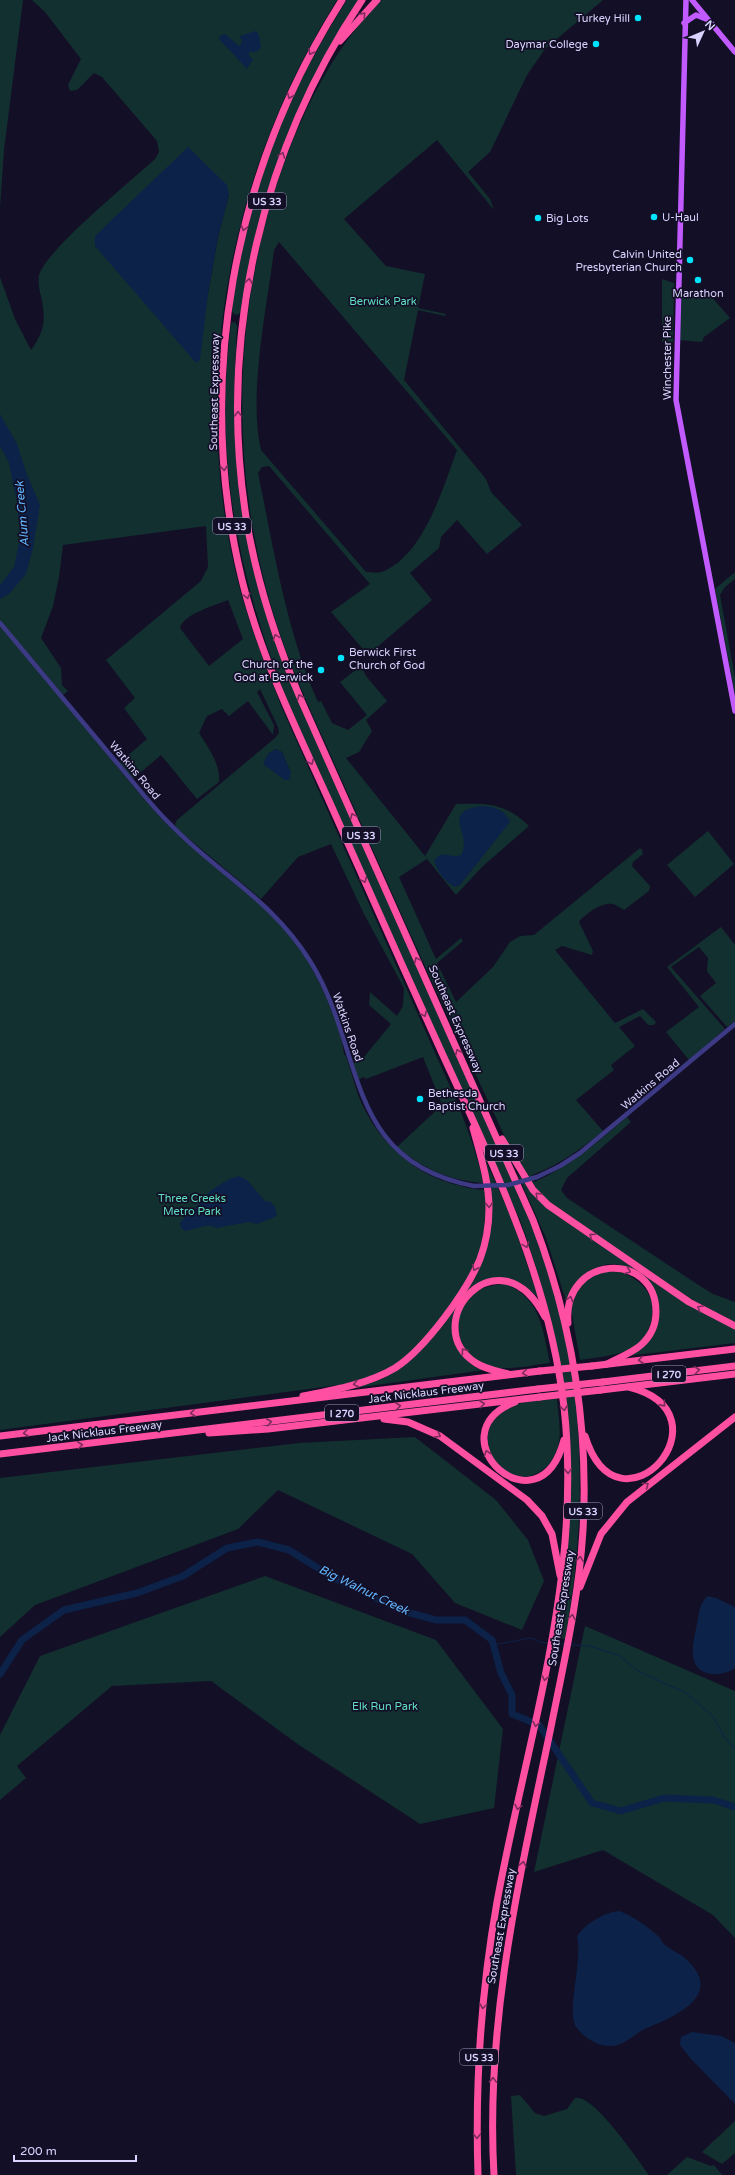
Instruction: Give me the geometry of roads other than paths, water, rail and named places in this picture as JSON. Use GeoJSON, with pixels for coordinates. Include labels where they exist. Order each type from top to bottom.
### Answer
{"type":"FeatureCollection","features":[{"type":"Feature","properties":{"kind":"highway","name":"Southeast Expressway"},"geometry":{"type":"LineString","coordinates":[[342,0],[308,58],[283,112],[255,188],[239,245],[224,348],[222,430],[224,465],[242,578],[267,659],[291,718],[470,1112],[517,1222],[532,1260],[550,1328],[560,1379],[566,1432],[568,1521],[554,1634],[497,1902],[487,1969],[477,2089],[478,2175]]}},
{"type":"Feature","properties":{"kind":"highway","name":"Southeast Expressway"},"geometry":{"type":"LineString","coordinates":[[362,0],[330,51],[303,106],[277,170],[261,223],[249,276],[240,350],[238,408],[241,482],[246,518],[263,596],[290,674],[542,1242],[558,1293],[570,1347],[581,1424],[584,1492],[583,1531],[576,1598],[514,1906],[500,1994],[493,2095],[494,2175]]}},
{"type":"Feature","properties":{"kind":"highway"},"geometry":{"type":"LineString","coordinates":[[330,51],[377,0]]}},
{"type":"Feature","properties":{"kind":"highway"},"geometry":{"type":"LineString","coordinates":[[474,1087],[509,1152],[533,1190],[548,1205],[689,1302],[735,1326]]}},
{"type":"Feature","properties":{"kind":"highway"},"geometry":{"type":"LineString","coordinates":[[232,1409],[368,1381],[404,1362],[430,1336],[475,1270],[487,1231],[489,1207],[486,1182],[470,1112]]}},
{"type":"Feature","properties":{"kind":"highway"},"geometry":{"type":"LineString","coordinates":[[570,1347],[568,1305],[577,1285],[590,1273],[600,1269],[617,1268],[629,1271],[640,1278],[651,1291],[656,1308],[655,1324],[648,1338],[638,1348],[607,1364]]}},
{"type":"Feature","properties":{"kind":"highway"},"geometry":{"type":"LineString","coordinates":[[510,1375],[476,1363],[463,1351],[458,1343],[455,1329],[456,1318],[459,1308],[466,1296],[478,1287],[489,1282],[504,1281],[519,1285],[536,1300],[550,1328]]}},
{"type":"Feature","properties":{"kind":"highway","name":"Jack Nicklaus Freeway"},"geometry":{"type":"LineString","coordinates":[[0,1436],[735,1349]]}},
{"type":"Feature","properties":{"kind":"highway","name":"Jack Nicklaus Freeway"},"geometry":{"type":"LineString","coordinates":[[0,1454],[539,1393],[603,1382],[735,1366]]}},
{"type":"Feature","properties":{"kind":"highway"},"geometry":{"type":"LineString","coordinates":[[566,1432],[556,1461],[550,1470],[541,1475],[521,1480],[504,1475],[498,1470],[492,1463],[486,1450],[485,1438],[488,1426],[495,1415],[506,1406],[539,1393],[601,1390],[735,1374]]}},
{"type":"Feature","properties":{"kind":"highway"},"geometry":{"type":"LineString","coordinates":[[581,1424],[592,1455],[605,1470],[628,1478],[647,1475],[657,1468],[668,1458],[674,1444],[673,1421],[667,1408],[657,1398],[641,1390],[630,1387]]}},
{"type":"Feature","properties":{"kind":"highway"},"geometry":{"type":"LineString","coordinates":[[147,1437],[268,1429],[529,1398]]}},
{"type":"Feature","properties":{"kind":"highway"},"geometry":{"type":"LineString","coordinates":[[576,1598],[596,1544],[618,1512],[640,1490],[735,1417]]}},
{"type":"Feature","properties":{"kind":"highway"},"geometry":{"type":"LineString","coordinates":[[346,1420],[384,1419],[419,1425],[450,1442],[518,1493],[542,1516],[552,1534],[558,1561],[560,1592]]}},
{"type":"Feature","properties":{"kind":"main road","name":"Winchester Pike"},"geometry":{"type":"LineString","coordinates":[[686,0],[684,23],[676,400],[735,711]]}},
{"type":"Feature","properties":{"kind":"main road"},"geometry":{"type":"LineString","coordinates":[[692,0],[735,52]]}},
{"type":"Feature","properties":{"kind":"main road"},"geometry":{"type":"LineString","coordinates":[[684,23],[696,15],[711,22]]}},
{"type":"Feature","properties":{"kind":"street","name":"Watkins Road"},"geometry":{"type":"LineString","coordinates":[[0,623],[170,825],[264,905],[296,940],[325,989],[364,1102],[388,1141],[408,1159],[429,1172],[450,1180],[474,1186],[508,1185],[537,1178],[557,1168],[580,1153],[735,1024]]}},
{"type":"Feature","properties":{"kind":"water"},"geometry":{"type":"Polygon","coordinates":[[[256,31],[259,35],[261,48],[256,52],[249,52],[249,56],[253,59],[247,69],[219,39],[220,36],[225,34],[239,46],[242,43],[240,36],[256,31]]]}},
{"type":"Feature","properties":{"kind":"water"},"geometry":{"type":"Polygon","coordinates":[[[188,147],[227,185],[229,195],[218,237],[208,294],[200,360],[196,363],[95,246],[95,236],[188,147]]]}},
{"type":"Feature","properties":{"kind":"water","name":"Alum Creek"},"geometry":{"type":"Polygon","coordinates":[[[0,414],[17,444],[26,472],[40,505],[33,548],[26,574],[9,594],[0,599],[0,585],[14,567],[20,538],[17,503],[9,463],[0,446],[0,414]]]}},
{"type":"Feature","properties":{"kind":"water"},"geometry":{"type":"Polygon","coordinates":[[[276,749],[282,752],[291,773],[289,780],[285,780],[263,764],[268,754],[276,749]]]}},
{"type":"Feature","properties":{"kind":"water"},"geometry":{"type":"Polygon","coordinates":[[[482,806],[495,808],[502,811],[510,822],[460,885],[455,887],[448,883],[442,876],[434,861],[437,857],[443,854],[453,856],[461,855],[464,847],[464,839],[459,818],[462,813],[469,809],[482,806]]]}},
{"type":"Feature","properties":{"kind":"water"},"geometry":{"type":"Polygon","coordinates":[[[239,1176],[247,1180],[265,1201],[271,1202],[275,1207],[277,1215],[275,1217],[257,1224],[249,1222],[216,1228],[213,1226],[205,1226],[185,1231],[181,1228],[180,1223],[186,1215],[203,1201],[210,1191],[229,1179],[239,1176]]]}},
{"type":"Feature","properties":{"kind":"water"},"geometry":{"type":"Polygon","coordinates":[[[708,1596],[735,1607],[735,1668],[721,1674],[703,1672],[694,1662],[693,1647],[700,1608],[708,1596]]]}},
{"type":"Feature","properties":{"kind":"water"},"geometry":{"type":"Polygon","coordinates":[[[620,1911],[645,1925],[659,1937],[665,1945],[687,1960],[698,1975],[700,1986],[697,1996],[680,2012],[642,2030],[621,2044],[605,2046],[595,2043],[582,2034],[576,2027],[573,2020],[578,1959],[577,1937],[584,1928],[602,1916],[608,1913],[620,1911]]]}},
{"type":"Feature","properties":{"kind":"water"},"geometry":{"type":"Polygon","coordinates":[[[692,2032],[721,2036],[735,2043],[735,2104],[691,2059],[680,2045],[681,2037],[692,2032]]]}},
{"type":"Feature","properties":{"kind":"waterway","name":"Big Walnut Creek"},"geometry":{"type":"LineString","coordinates":[[0,1674],[22,1640],[64,1610],[137,1593],[183,1576],[227,1548],[258,1542],[289,1550],[334,1578],[403,1611],[436,1620],[465,1620],[492,1640],[501,1673],[512,1695],[512,1714],[539,1725],[592,1803],[621,1811],[664,1798],[713,1800],[735,1807]]}},
{"type":"Feature","properties":{"kind":"waterway"},"geometry":{"type":"LineString","coordinates":[[493,1645],[531,1638],[540,1642],[548,1643]]}},
{"type":"Feature","properties":{"kind":"waterway"},"geometry":{"type":"LineString","coordinates":[[554,1643],[564,1644]]}},
{"type":"Feature","properties":{"kind":"waterway"},"geometry":{"type":"LineString","coordinates":[[571,1645],[590,1646],[618,1655],[640,1672],[686,1693],[713,1716],[724,1737],[735,1749]]}},
{"type":"Feature","properties":{"kind":"place","name":"Turkey Hill"},"geometry":{"type":"Point","coordinates":[638,18]}},
{"type":"Feature","properties":{"kind":"place","name":"Daymar College"},"geometry":{"type":"Point","coordinates":[596,44]}},
{"type":"Feature","properties":{"kind":"place","name":"U-Haul"},"geometry":{"type":"Point","coordinates":[654,217]}},
{"type":"Feature","properties":{"kind":"place","name":"Big Lots"},"geometry":{"type":"Point","coordinates":[538,218]}},
{"type":"Feature","properties":{"kind":"place","name":"Calvin United Presbyterian Church"},"geometry":{"type":"Point","coordinates":[690,260]}},
{"type":"Feature","properties":{"kind":"place","name":"Marathon"},"geometry":{"type":"Point","coordinates":[698,280]}},
{"type":"Feature","properties":{"kind":"place","name":"Berwick First Church of God"},"geometry":{"type":"Point","coordinates":[341,658]}},
{"type":"Feature","properties":{"kind":"place","name":"Church of the God at Berwick"},"geometry":{"type":"Point","coordinates":[321,670]}},
{"type":"Feature","properties":{"kind":"place","name":"Bethesda Baptist Church"},"geometry":{"type":"Point","coordinates":[420,1099]}},
{"type":"Feature","properties":{"kind":"park label","name":"Berwick Park"},"geometry":{"type":"Point","coordinates":[383,301]}},
{"type":"Feature","properties":{"kind":"park label","name":"Three Creeks Metro Park"},"geometry":{"type":"Point","coordinates":[192,1204]}},
{"type":"Feature","properties":{"kind":"park label","name":"Elk Run Park"},"geometry":{"type":"Point","coordinates":[385,1706]}}]}
